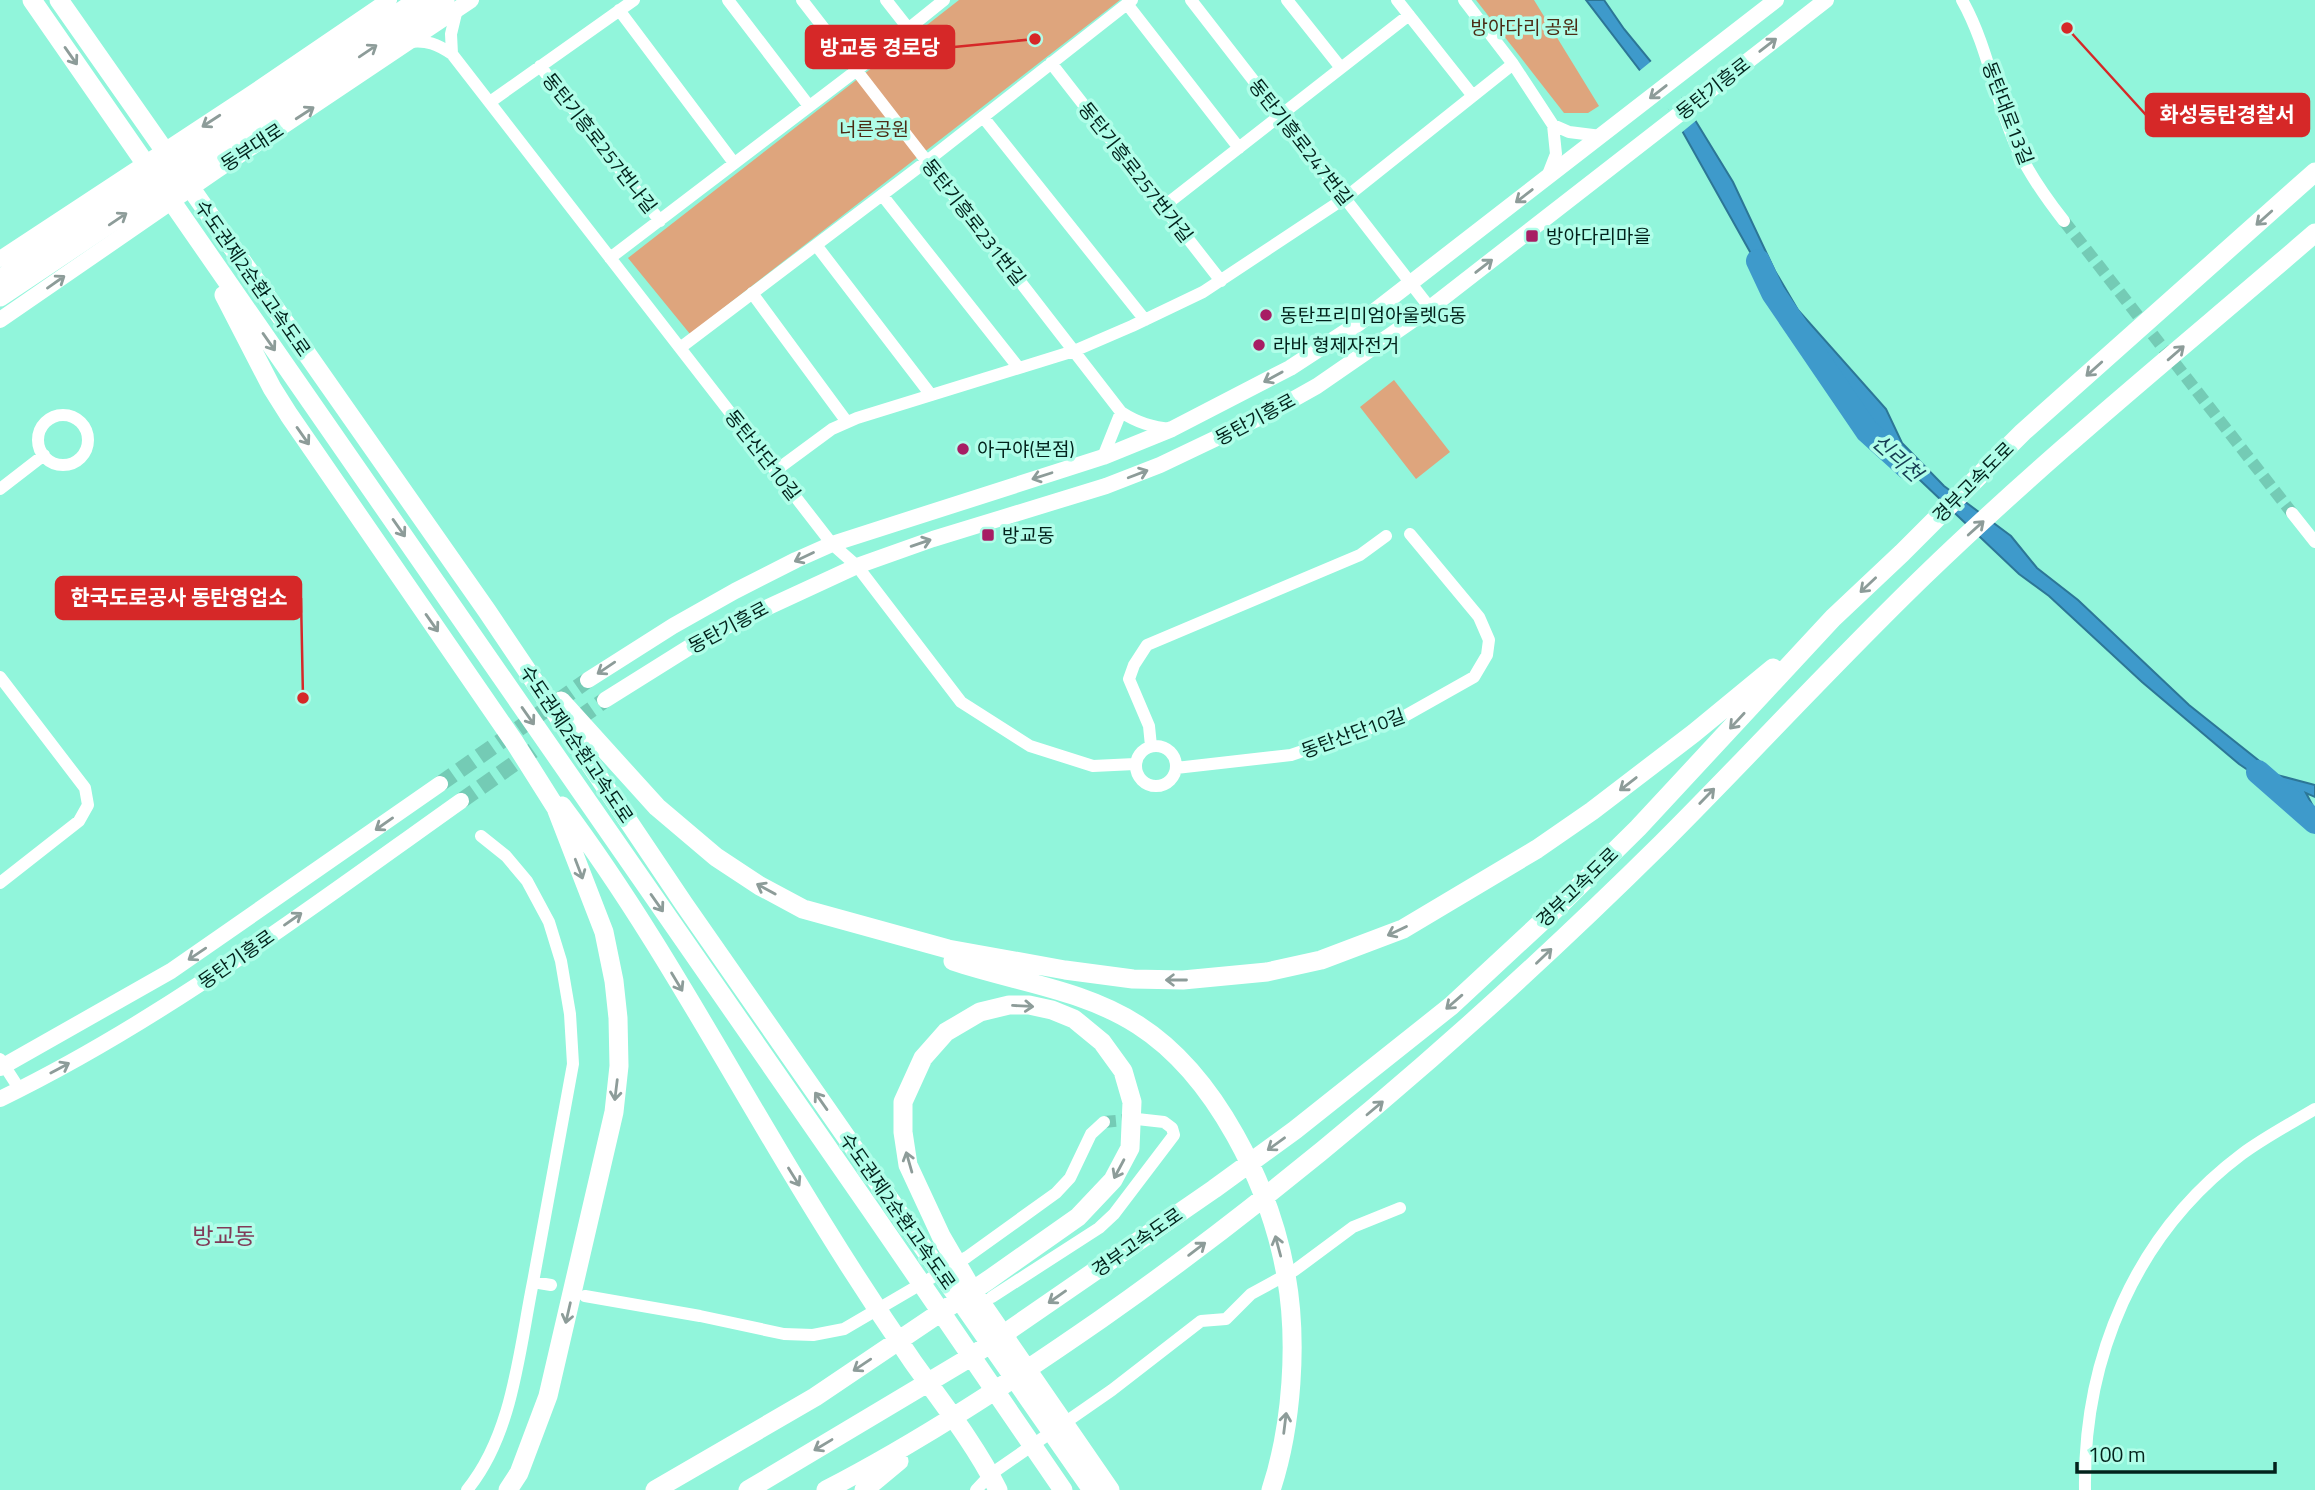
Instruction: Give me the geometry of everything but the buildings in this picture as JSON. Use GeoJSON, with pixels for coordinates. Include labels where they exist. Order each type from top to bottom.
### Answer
{"type":"FeatureCollection","features":[{"type":"Feature","properties":{"kind":"highway","name":"수도권제2순환고속도로"},"geometry":{"type":"LineString","coordinates":[[32,0],[1063,1490]]}},
{"type":"Feature","properties":{"kind":"highway","name":"수도권제2순환고속도로"},"geometry":{"type":"LineString","coordinates":[[59,0],[487,611],[684,904],[916,1237],[1099,1487]]}},
{"type":"Feature","properties":{"kind":"highway","name":"동부대로"},"geometry":{"type":"LineString","coordinates":[[0,279],[418,0]]}},
{"type":"Feature","properties":{"kind":"highway","name":"동부대로"},"geometry":{"type":"LineString","coordinates":[[0,296],[458,3]]}},
{"type":"Feature","properties":{"kind":"highway","name":"경부고속도로"},"geometry":{"type":"LineString","coordinates":[[748,1490],[969,1358],[1214,1189],[1451,1006],[1638,828],[1833,618],[2024,432],[2315,172]]}},
{"type":"Feature","properties":{"kind":"highway"},"geometry":{"type":"LineString","coordinates":[[188,225],[272,388],[515,743],[556,808],[604,932],[618,1018],[619,1066],[614,1112],[548,1396],[519,1473],[508,1490]]}},
{"type":"Feature","properties":{"kind":"highway","name":"경부고속도로"},"geometry":{"type":"LineString","coordinates":[[825,1490],[864,1471],[1041,1361],[1142,1290],[1309,1163],[1489,1008],[1662,843],[1926,575],[2050,461],[2315,233]]}},
{"type":"Feature","properties":{"kind":"highway"},"geometry":{"type":"LineString","coordinates":[[487,611],[572,715],[657,807],[716,857],[760,886],[803,909],[963,964],[1040,985],[1103,1007],[1137,1025],[1185,1066],[1225,1116],[1241,1145],[1269,1212],[1286,1275],[1291,1338],[1286,1422],[1280,1462],[1271,1490]]}},
{"type":"Feature","properties":{"kind":"highway"},"geometry":{"type":"LineString","coordinates":[[803,909],[948,949],[1133,979],[1224,978],[1321,960],[1403,929],[1537,849],[1592,811],[1694,733],[1833,618]]}},
{"type":"Feature","properties":{"kind":"highway"},"geometry":{"type":"LineString","coordinates":[[515,743],[597,853],[630,904],[790,1172],[865,1291],[982,1459],[998,1490]]}},
{"type":"Feature","properties":{"kind":"highway"},"geometry":{"type":"LineString","coordinates":[[655,1490],[815,1397],[987,1281],[1077,1217],[1113,1180],[1130,1148],[1132,1102],[1123,1071],[1102,1042],[1074,1019],[1029,1005],[1009,1005],[980,1012],[946,1032],[923,1058],[903,1102],[903,1132],[908,1165],[936,1225],[973,1291],[1099,1487]]}},
{"type":"Feature","properties":{"kind":"highway"},"geometry":{"type":"LineString","coordinates":[[864,1490],[978,1400]]}},
{"type":"Feature","properties":{"kind":"main road"},"geometry":{"type":"LineString","coordinates":[[0,260],[389,0]]}},
{"type":"Feature","properties":{"kind":"main road","name":"동탄기흥로"},"geometry":{"type":"LineString","coordinates":[[588,680],[662,632],[735,590],[832,544],[1103,457],[1172,429],[1290,368],[1359,323],[1776,0]]}},
{"type":"Feature","properties":{"kind":"main road","name":"동탄기흥로"},"geometry":{"type":"LineString","coordinates":[[605,700],[712,633],[857,566],[946,535],[1106,486],[1171,460],[1268,414],[1317,386],[1430,309],[1826,0]]}},
{"type":"Feature","properties":{"kind":"main road","name":"동부대로"},"geometry":{"type":"LineString","coordinates":[[0,320],[406,43],[458,3]]}},
{"type":"Feature","properties":{"kind":"main road","name":"동탄기흥로"},"geometry":{"type":"LineString","coordinates":[[2,1064],[171,971],[440,785]]}},
{"type":"Feature","properties":{"kind":"main road","name":"동탄기흥로"},"geometry":{"type":"LineString","coordinates":[[0,1100],[105,1044],[190,990],[461,801]]}},
{"type":"Feature","properties":{"kind":"street"},"geometry":{"type":"LineString","coordinates":[[490,102],[634,0]]}},
{"type":"Feature","properties":{"kind":"street"},"geometry":{"type":"LineString","coordinates":[[728,0],[809,106]]}},
{"type":"Feature","properties":{"kind":"street","name":"동탄기흥로231번길"},"geometry":{"type":"LineString","coordinates":[[802,0],[1121,412]]}},
{"type":"Feature","properties":{"kind":"street"},"geometry":{"type":"LineString","coordinates":[[886,0],[908,28]]}},
{"type":"Feature","properties":{"kind":"street","name":"동탄기흥로257번나길"},"geometry":{"type":"LineString","coordinates":[[610,258],[944,0]]}},
{"type":"Feature","properties":{"kind":"street","name":"동탄기흥로247번길"},"geometry":{"type":"LineString","coordinates":[[1191,0],[1430,309]]}},
{"type":"Feature","properties":{"kind":"street"},"geometry":{"type":"LineString","coordinates":[[1287,0],[1341,68]]}},
{"type":"Feature","properties":{"kind":"street"},"geometry":{"type":"LineString","coordinates":[[1397,0],[1473,96]]}},
{"type":"Feature","properties":{"kind":"street"},"geometry":{"type":"LineString","coordinates":[[1464,0],[1513,64],[1552,125],[1556,154],[1547,178]]}},
{"type":"Feature","properties":{"kind":"street","name":"동탄대로13길"},"geometry":{"type":"LineString","coordinates":[[1962,0],[1984,51],[2016,146],[2036,183],[2064,221]]}},
{"type":"Feature","properties":{"kind":"street"},"geometry":{"type":"LineString","coordinates":[[680,348],[927,161],[1129,2],[1239,148]]}},
{"type":"Feature","properties":{"kind":"street"},"geometry":{"type":"LineString","coordinates":[[452,54],[452,34],[458,3]]}},
{"type":"Feature","properties":{"kind":"street"},"geometry":{"type":"LineString","coordinates":[[619,10],[734,163]]}},
{"type":"Feature","properties":{"kind":"street"},"geometry":{"type":"LineString","coordinates":[[1163,206],[1409,15]]}},
{"type":"Feature","properties":{"kind":"street"},"geometry":{"type":"LineString","coordinates":[[406,43],[425,40],[452,54]]}},
{"type":"Feature","properties":{"kind":"street","name":"동탄산단10길"},"geometry":{"type":"LineString","coordinates":[[452,54],[832,544],[857,566],[961,702],[1030,746],[1093,766],[1135,764]]}},
{"type":"Feature","properties":{"kind":"street","name":"동탄기흥로257번가길"},"geometry":{"type":"LineString","coordinates":[[1051,63],[1220,281]]}},
{"type":"Feature","properties":{"kind":"street"},"geometry":{"type":"LineString","coordinates":[[775,471],[832,429],[847,422],[1074,351],[1145,320],[1220,281],[1345,198],[1513,64]]}},
{"type":"Feature","properties":{"kind":"street","name":"동탄기흥로257번나길"},"geometry":{"type":"LineString","coordinates":[[540,66],[660,221]]}},
{"type":"Feature","properties":{"kind":"street"},"geometry":{"type":"LineString","coordinates":[[983,117],[1145,320]]}},
{"type":"Feature","properties":{"kind":"street"},"geometry":{"type":"LineString","coordinates":[[1552,125],[1569,132],[1601,136]]}},
{"type":"Feature","properties":{"kind":"street"},"geometry":{"type":"LineString","coordinates":[[882,195],[1018,367]]}},
{"type":"Feature","properties":{"kind":"street"},"geometry":{"type":"LineString","coordinates":[[816,245],[931,395]]}},
{"type":"Feature","properties":{"kind":"street"},"geometry":{"type":"LineString","coordinates":[[752,293],[847,422]]}},
{"type":"Feature","properties":{"kind":"street"},"geometry":{"type":"LineString","coordinates":[[1103,457],[1121,412],[1136,422],[1172,429]]}},
{"type":"Feature","properties":{"kind":"street"},"geometry":{"type":"LineString","coordinates":[[60,415],[76,418],[82,423],[88,439],[83,454],[77,460],[54,463],[44,455],[38,436],[46,422],[60,415]]}},
{"type":"Feature","properties":{"kind":"street"},"geometry":{"type":"LineString","coordinates":[[0,489],[44,455]]}},
{"type":"Feature","properties":{"kind":"street"},"geometry":{"type":"LineString","coordinates":[[2292,513],[2315,542]]}},
{"type":"Feature","properties":{"kind":"street","name":"동탄산단10길"},"geometry":{"type":"LineString","coordinates":[[1176,768],[1292,755],[1403,718],[1474,677],[1487,656],[1489,640],[1479,617],[1410,534]]}},
{"type":"Feature","properties":{"kind":"street"},"geometry":{"type":"LineString","coordinates":[[1151,746],[1149,726],[1129,679],[1134,665],[1147,645],[1360,555],[1386,536]]}},
{"type":"Feature","properties":{"kind":"street"},"geometry":{"type":"LineString","coordinates":[[0,677],[85,788],[88,805],[79,821],[0,883]]}},
{"type":"Feature","properties":{"kind":"street"},"geometry":{"type":"LineString","coordinates":[[1151,746],[1164,747],[1174,756],[1176,768],[1170,781],[1157,787],[1144,783],[1135,764],[1140,752],[1151,746]]}},
{"type":"Feature","properties":{"kind":"street"},"geometry":{"type":"LineString","coordinates":[[467,1490],[480,1475],[504,1424],[533,1282],[572,1064],[570,1014],[561,961],[549,922],[527,881],[506,856],[481,836]]}},
{"type":"Feature","properties":{"kind":"street"},"geometry":{"type":"LineString","coordinates":[[2,1064],[20,1090]]}},
{"type":"Feature","properties":{"kind":"street"},"geometry":{"type":"LineString","coordinates":[[2085,1490],[2086,1432],[2098,1368],[2111,1329],[2133,1282],[2176,1218],[2218,1174],[2267,1137],[2315,1109]]}},
{"type":"Feature","properties":{"kind":"street"},"geometry":{"type":"LineString","coordinates":[[992,1297],[1099,1228],[1114,1214],[1174,1135],[1172,1128],[1164,1122],[1137,1119]]}},
{"type":"Feature","properties":{"kind":"street"},"geometry":{"type":"LineString","coordinates":[[585,1296],[784,1334],[813,1335],[844,1329],[967,1257],[1056,1193],[1070,1178],[1091,1134],[1104,1122]]}},
{"type":"Feature","properties":{"kind":"street"},"geometry":{"type":"LineString","coordinates":[[976,1490],[991,1474],[1112,1390],[1201,1321],[1226,1319],[1251,1294],[1295,1270],[1353,1227],[1400,1208]]}},
{"type":"Feature","properties":{"kind":"street"},"geometry":{"type":"LineString","coordinates":[[533,1282],[551,1285]]}},
{"type":"Feature","properties":{"kind":"green space","name":"너른공원"},"geometry":{"type":"Polygon","coordinates":[[[959,0],[1120,0],[690,334],[628,258],[959,0]]]}},
{"type":"Feature","properties":{"kind":"green space","name":"방아다리 공원"},"geometry":{"type":"Polygon","coordinates":[[[1476,0],[1534,0],[1599,106],[1588,113],[1564,113],[1476,0]]]}},
{"type":"Feature","properties":{"kind":"green space"},"geometry":{"type":"Polygon","coordinates":[[[1394,380],[1450,452],[1416,479],[1360,407],[1394,380]]]}},
{"type":"Feature","properties":{"kind":"water"},"geometry":{"type":"Polygon","coordinates":[[[1586,0],[1604,0],[1624,29],[1684,102],[1733,182],[1775,271],[1798,310],[1886,409],[1902,443],[1944,486],[2011,536],[2037,568],[2078,600],[2189,705],[2277,775],[2315,785],[2315,797],[2306,793],[2315,810],[2315,822],[2283,794],[2239,764],[2142,682],[2049,596],[2019,574],[1884,446],[1855,413],[1772,291],[1671,111],[1586,0]]]}},
{"type":"Feature","properties":{"kind":"pier"},"geometry":{"type":"Polygon","coordinates":[[[1654,59],[1698,119],[1681,133],[1668,109],[1664,108],[1638,72],[1654,59]]]}},
{"type":"Feature","properties":{"kind":"waterway","name":"신리천"},"geometry":{"type":"LineString","coordinates":[[1758,261],[1773,293],[1867,431],[1908,468]]}},
{"type":"Feature","properties":{"kind":"waterway","name":"신리천"},"geometry":{"type":"LineString","coordinates":[[2258,772],[2315,822]]}},
{"type":"Feature","properties":{"kind":"tunnel"},"geometry":{"type":"LineString","coordinates":[[2064,221],[2292,513]]}},
{"type":"Feature","properties":{"kind":"tunnel"},"geometry":{"type":"LineString","coordinates":[[440,784],[588,680]]}},
{"type":"Feature","properties":{"kind":"tunnel"},"geometry":{"type":"LineString","coordinates":[[461,801],[605,700]]}},
{"type":"Feature","properties":{"kind":"tunnel"},"geometry":{"type":"LineString","coordinates":[[1104,1122],[1136,1119]]}},
{"type":"Feature","properties":{"kind":"place","name":"화성동탄경찰서"},"geometry":{"type":"Point","coordinates":[2067,28]}},
{"type":"Feature","properties":{"kind":"place","name":"방교동 경로당"},"geometry":{"type":"Point","coordinates":[1035,39]}},
{"type":"Feature","properties":{"kind":"place","name":"방아다리마을"},"geometry":{"type":"Point","coordinates":[1532,236]}},
{"type":"Feature","properties":{"kind":"place","name":"동탄프리미엄아울렛G동"},"geometry":{"type":"Point","coordinates":[1266,315]}},
{"type":"Feature","properties":{"kind":"place","name":"라바 형제자전거"},"geometry":{"type":"Point","coordinates":[1259,345]}},
{"type":"Feature","properties":{"kind":"place","name":"아구야(본점)"},"geometry":{"type":"Point","coordinates":[963,449]}},
{"type":"Feature","properties":{"kind":"place","name":"방교동"},"geometry":{"type":"Point","coordinates":[988,535]}},
{"type":"Feature","properties":{"kind":"place","name":"한국도로공사 동탄영업소"},"geometry":{"type":"Point","coordinates":[303,698]}},
{"type":"Feature","properties":{"kind":"district","name":"방교동"},"geometry":{"type":"Point","coordinates":[224,1236]}}]}
